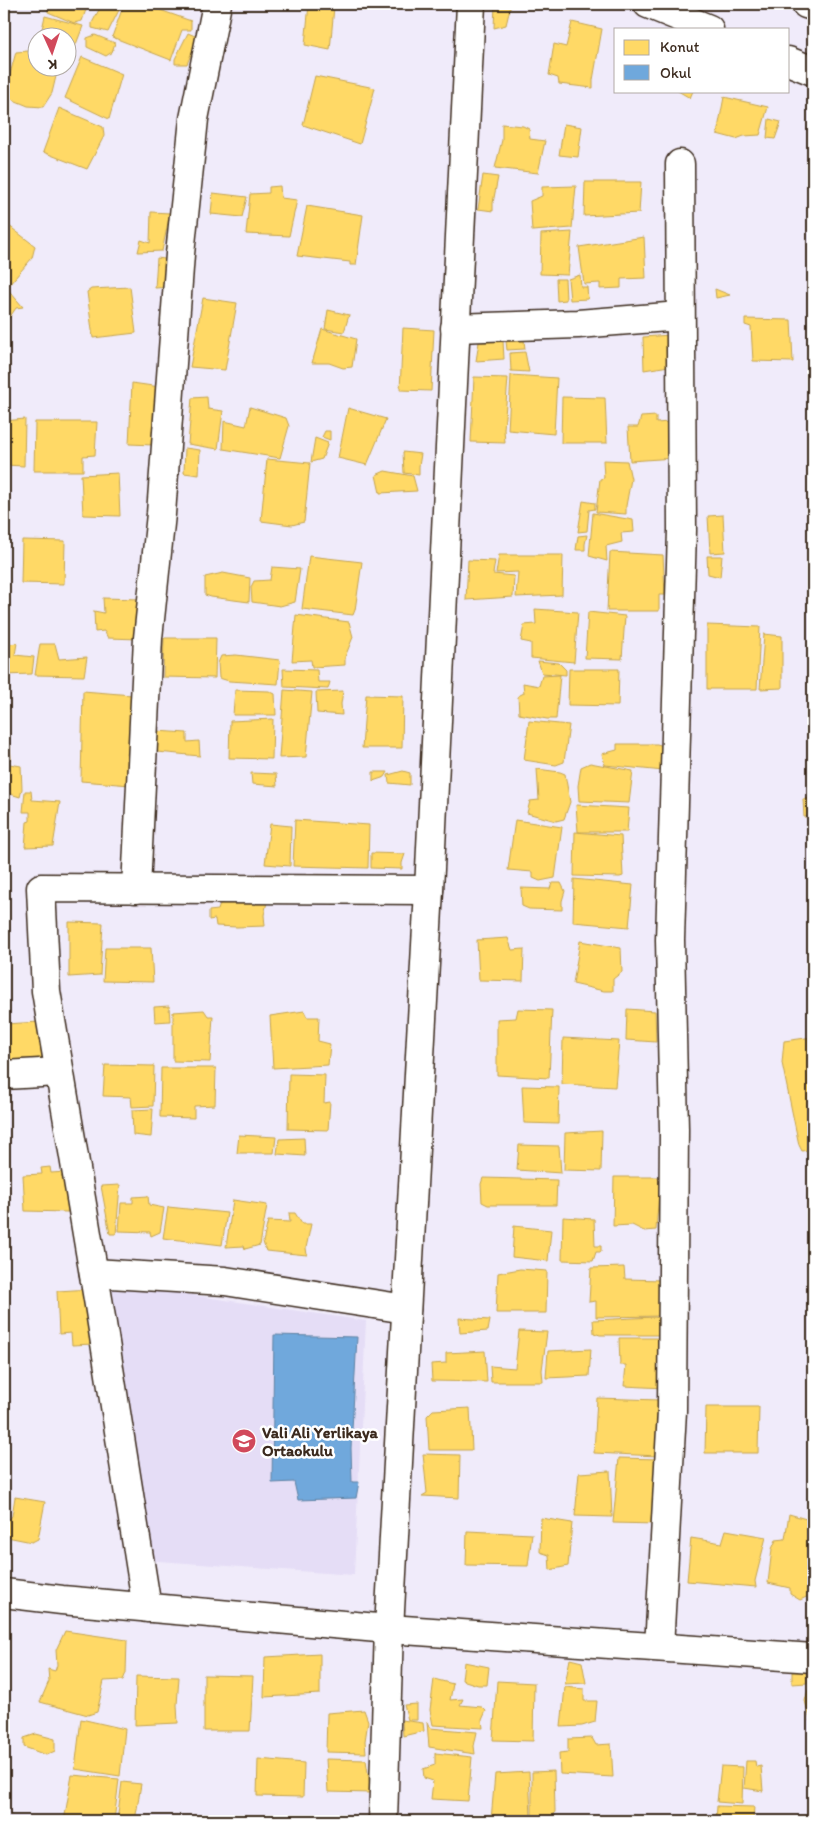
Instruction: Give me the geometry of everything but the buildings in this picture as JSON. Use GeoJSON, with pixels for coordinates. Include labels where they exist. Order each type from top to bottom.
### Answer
{"type":"FeatureCollection","features":[{"type":"Feature","properties":{"kind":"main road"},"geometry":{"type":"LineString","coordinates":[[136,889],[148,638],[161,514],[180,254],[194,119],[217,4]]}},
{"type":"Feature","properties":{"kind":"main road"},"geometry":{"type":"LineString","coordinates":[[383,1821],[390,1629],[429,890],[471,4]]}},
{"type":"Feature","properties":{"kind":"main road"},"geometry":{"type":"LineString","coordinates":[[648,4],[708,28]]}},
{"type":"Feature","properties":{"kind":"main road"},"geometry":{"type":"LineString","coordinates":[[806,4],[813,6]]}},
{"type":"Feature","properties":{"kind":"main road"},"geometry":{"type":"LineString","coordinates":[[790,62],[813,71]]}},
{"type":"Feature","properties":{"kind":"main road"},"geometry":{"type":"LineString","coordinates":[[659,1647],[672,1411],[674,1129],[670,940],[682,530],[680,164]]}},
{"type":"Feature","properties":{"kind":"main road"},"geometry":{"type":"LineString","coordinates":[[456,328],[578,324],[680,316]]}},
{"type":"Feature","properties":{"kind":"main road"},"geometry":{"type":"LineString","coordinates":[[147,1608],[94,1273],[46,991],[42,888],[429,890]]}},
{"type":"Feature","properties":{"kind":"main road"},"geometry":{"type":"LineString","coordinates":[[4,1075],[59,1072]]}},
{"type":"Feature","properties":{"kind":"main road"},"geometry":{"type":"LineString","coordinates":[[94,1273],[225,1280],[406,1309]]}},
{"type":"Feature","properties":{"kind":"main road"},"geometry":{"type":"LineString","coordinates":[[4,1593],[147,1608],[390,1629],[813,1658]]}},
{"type":"Feature","properties":{"kind":"shaded area","name":"Vali Ali Yerlikaya Ortaokulu"},"geometry":{"type":"Polygon","coordinates":[[[104,1282],[366,1321],[354,1575],[145,1560],[104,1282]]]}},
{"type":"Feature","properties":{"kind":"place","name":"Vali Ali Yerlikaya Ortaokulu"},"geometry":{"type":"Point","coordinates":[244,1441]}}]}
